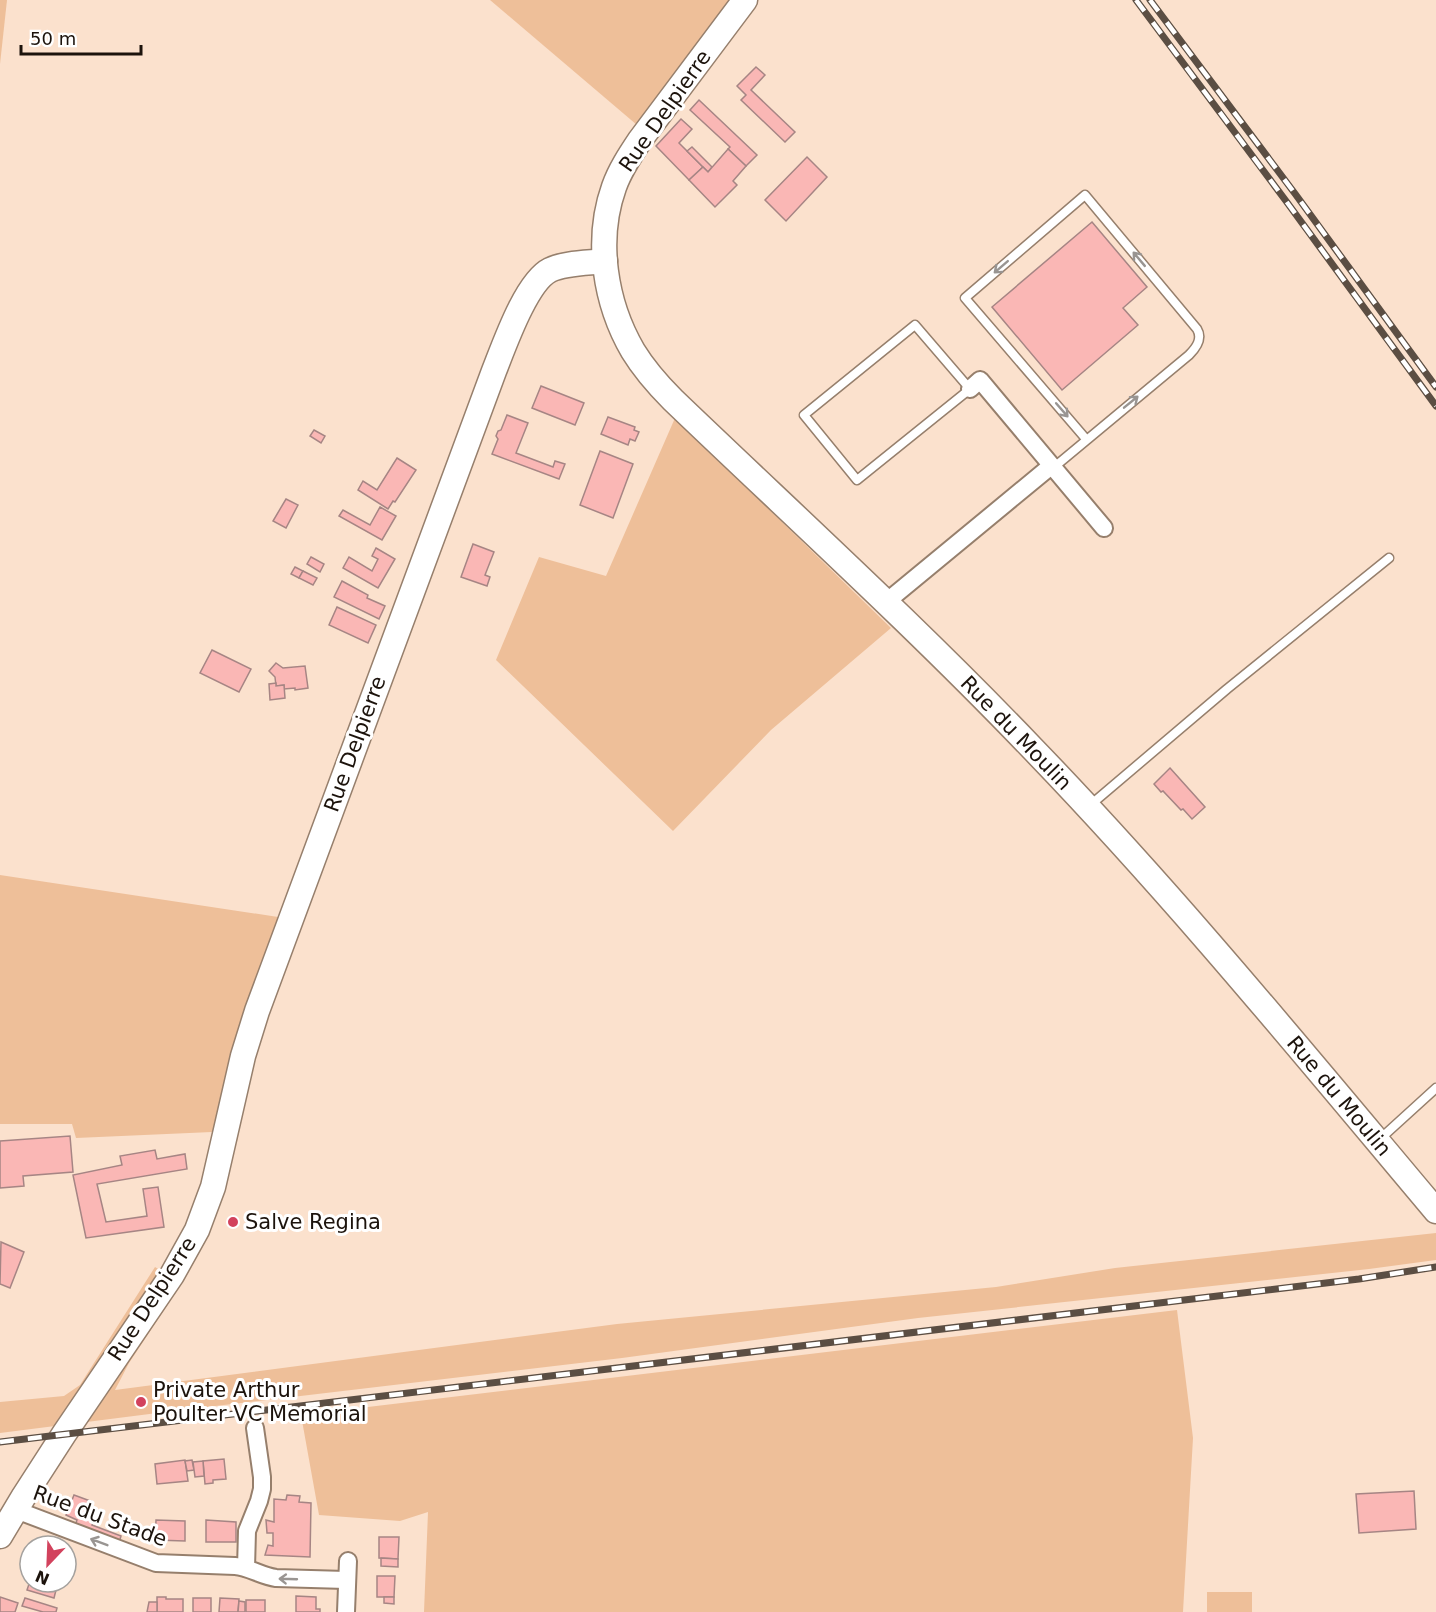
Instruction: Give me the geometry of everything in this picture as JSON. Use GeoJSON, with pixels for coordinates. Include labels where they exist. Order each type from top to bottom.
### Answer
{"type":"FeatureCollection","features":[{"type":"Feature","properties":{"kind":"street","name":"Rue Delpierre"},"geometry":{"type":"LineString","coordinates":[[0,1536],[69,1425],[172,1275],[197,1230],[213,1187],[245,1047],[261,1000],[494,371],[526,297],[537,281],[550,271],[559,267],[605,261],[607,212],[614,187],[625,164],[640,140],[746,0]]}},
{"type":"Feature","properties":{"kind":"street","name":"Rue du Moulin"},"geometry":{"type":"LineString","coordinates":[[605,261],[609,293],[614,308],[625,337],[643,367],[673,400],[998,712],[1088,807],[1219,953],[1436,1211]]}},
{"type":"Feature","properties":{"kind":"street"},"geometry":{"type":"LineString","coordinates":[[970,389],[980,380],[1104,528]]}},
{"type":"Feature","properties":{"kind":"street"},"geometry":{"type":"LineString","coordinates":[[885,603],[1052,467]]}},
{"type":"Feature","properties":{"kind":"street"},"geometry":{"type":"LineString","coordinates":[[246,1568],[247,1531],[262,1489],[255,1428]]}},
{"type":"Feature","properties":{"kind":"street","name":"Rue du Stade"},"geometry":{"type":"LineString","coordinates":[[16,1510],[156,1563],[235,1566],[272,1578],[346,1580]]}},
{"type":"Feature","properties":{"kind":"street"},"geometry":{"type":"LineString","coordinates":[[346,1612],[348,1561]]}},
{"type":"Feature","properties":{"kind":"lane"},"geometry":{"type":"LineString","coordinates":[[1052,467],[1189,355],[1196,347],[1200,337],[1197,329],[1085,195],[965,298],[1086,439]]}},
{"type":"Feature","properties":{"kind":"lane"},"geometry":{"type":"LineString","coordinates":[[915,325],[970,389],[857,480],[804,416],[915,325]]}},
{"type":"Feature","properties":{"kind":"lane"},"geometry":{"type":"LineString","coordinates":[[1088,807],[1227,688],[1389,558]]}},
{"type":"Feature","properties":{"kind":"lane"},"geometry":{"type":"LineString","coordinates":[[1377,1141],[1436,1088]]}},
{"type":"Feature","properties":{"kind":"shaded area"},"geometry":{"type":"Polygon","coordinates":[[[0,0],[7,0],[0,64],[0,0]]]}},
{"type":"Feature","properties":{"kind":"shaded area"},"geometry":{"type":"Polygon","coordinates":[[[490,0],[731,0],[637,125],[490,0]]]}},
{"type":"Feature","properties":{"kind":"shaded area"},"geometry":{"type":"Polygon","coordinates":[[[675,418],[891,628],[771,730],[673,831],[496,660],[539,557],[606,576],[675,418]]]}},
{"type":"Feature","properties":{"kind":"shaded area"},"geometry":{"type":"Polygon","coordinates":[[[342,755],[260,1030],[237,1141],[212,1132],[76,1138],[72,1124],[0,1124],[0,875],[278,917],[342,755]]]}},
{"type":"Feature","properties":{"kind":"shaded area"},"geometry":{"type":"Polygon","coordinates":[[[1436,1233],[1436,1260],[918,1318],[622,1358],[0,1433],[0,1402],[64,1396],[80,1385],[155,1267],[182,1283],[129,1363],[115,1390],[617,1324],[996,1287],[1115,1268],[1436,1233]]]}},
{"type":"Feature","properties":{"kind":"shaded area"},"geometry":{"type":"Polygon","coordinates":[[[1177,1310],[1193,1438],[1183,1612],[424,1612],[428,1512],[400,1521],[319,1515],[301,1415],[1177,1310]]]}},
{"type":"Feature","properties":{"kind":"shaded area"},"geometry":{"type":"Polygon","coordinates":[[[1207,1592],[1252,1592],[1252,1612],[1207,1612],[1207,1592]]]}},
{"type":"Feature","properties":{"kind":"building"},"geometry":{"type":"Polygon","coordinates":[[[756,67],[765,75],[751,90],[795,132],[785,142],[741,100],[746,95],[737,86],[756,67]]]}},
{"type":"Feature","properties":{"kind":"building"},"geometry":{"type":"Polygon","coordinates":[[[699,100],[757,155],[746,166],[728,149],[730,147],[690,110],[699,100]]]}},
{"type":"Feature","properties":{"kind":"building"},"geometry":{"type":"Polygon","coordinates":[[[681,119],[692,129],[679,143],[703,167],[689,180],[656,146],[681,119]]]}},
{"type":"Feature","properties":{"kind":"building"},"geometry":{"type":"Polygon","coordinates":[[[692,147],[712,167],[708,172],[687,151],[692,147]]]}},
{"type":"Feature","properties":{"kind":"building"},"geometry":{"type":"Polygon","coordinates":[[[728,149],[746,166],[733,181],[737,185],[715,207],[689,180],[703,167],[708,172],[728,149]]]}},
{"type":"Feature","properties":{"kind":"building"},"geometry":{"type":"Polygon","coordinates":[[[807,157],[827,177],[786,221],[765,200],[807,157]]]}},
{"type":"Feature","properties":{"kind":"building"},"geometry":{"type":"Polygon","coordinates":[[[1092,222],[1147,287],[1123,308],[1138,325],[1062,390],[992,307],[1092,222]]]}},
{"type":"Feature","properties":{"kind":"building"},"geometry":{"type":"Polygon","coordinates":[[[541,386],[584,403],[575,425],[532,408],[541,386]]]}},
{"type":"Feature","properties":{"kind":"building"},"geometry":{"type":"Polygon","coordinates":[[[507,415],[528,423],[516,453],[553,467],[555,461],[565,464],[559,479],[492,454],[498,439],[496,436],[507,415]]]}},
{"type":"Feature","properties":{"kind":"building"},"geometry":{"type":"Polygon","coordinates":[[[608,417],[635,427],[634,430],[639,432],[635,441],[630,439],[628,445],[601,434],[608,417]]]}},
{"type":"Feature","properties":{"kind":"building"},"geometry":{"type":"Polygon","coordinates":[[[314,430],[325,436],[321,443],[310,436],[314,430]]]}},
{"type":"Feature","properties":{"kind":"building"},"geometry":{"type":"Polygon","coordinates":[[[600,451],[633,464],[613,518],[580,505],[600,451]]]}},
{"type":"Feature","properties":{"kind":"building"},"geometry":{"type":"Polygon","coordinates":[[[397,458],[416,470],[388,509],[358,490],[363,481],[377,490],[397,458]]]}},
{"type":"Feature","properties":{"kind":"building"},"geometry":{"type":"Polygon","coordinates":[[[286,499],[298,505],[286,528],[273,521],[286,499]]]}},
{"type":"Feature","properties":{"kind":"building"},"geometry":{"type":"Polygon","coordinates":[[[380,507],[396,516],[382,540],[339,516],[343,510],[370,525],[380,507]]]}},
{"type":"Feature","properties":{"kind":"building"},"geometry":{"type":"Polygon","coordinates":[[[473,544],[494,552],[485,575],[490,577],[487,586],[461,577],[473,544]]]}},
{"type":"Feature","properties":{"kind":"building"},"geometry":{"type":"Polygon","coordinates":[[[376,548],[395,559],[378,588],[343,568],[349,557],[372,571],[378,559],[372,556],[376,548]]]}},
{"type":"Feature","properties":{"kind":"building"},"geometry":{"type":"Polygon","coordinates":[[[311,557],[324,564],[320,572],[307,564],[311,557]]]}},
{"type":"Feature","properties":{"kind":"building"},"geometry":{"type":"Polygon","coordinates":[[[295,567],[303,571],[299,578],[291,574],[295,567]]]}},
{"type":"Feature","properties":{"kind":"building"},"geometry":{"type":"Polygon","coordinates":[[[303,571],[317,578],[313,585],[299,578],[303,571]]]}},
{"type":"Feature","properties":{"kind":"building"},"geometry":{"type":"Polygon","coordinates":[[[342,581],[368,595],[367,598],[385,606],[379,619],[334,597],[342,581]]]}},
{"type":"Feature","properties":{"kind":"building"},"geometry":{"type":"Polygon","coordinates":[[[337,607],[376,625],[368,643],[329,625],[337,607]]]}},
{"type":"Feature","properties":{"kind":"building"},"geometry":{"type":"Polygon","coordinates":[[[212,650],[251,669],[239,692],[200,673],[212,650]]]}},
{"type":"Feature","properties":{"kind":"building"},"geometry":{"type":"Polygon","coordinates":[[[276,663],[283,668],[305,666],[308,688],[295,690],[295,688],[284,689],[284,685],[276,686],[275,677],[269,671],[276,663]]]}},
{"type":"Feature","properties":{"kind":"building"},"geometry":{"type":"Polygon","coordinates":[[[276,683],[276,686],[284,685],[285,698],[270,700],[269,684],[276,683]]]}},
{"type":"Feature","properties":{"kind":"building"},"geometry":{"type":"Polygon","coordinates":[[[1170,768],[1205,807],[1192,819],[1154,784],[1170,768]]]}},
{"type":"Feature","properties":{"kind":"building"},"geometry":{"type":"Polygon","coordinates":[[[70,1136],[73,1172],[23,1176],[24,1186],[0,1188],[0,1141],[70,1136]]]}},
{"type":"Feature","properties":{"kind":"building"},"geometry":{"type":"Polygon","coordinates":[[[155,1150],[157,1159],[185,1154],[187,1169],[97,1184],[106,1222],[147,1216],[143,1189],[158,1187],[164,1227],[86,1238],[73,1175],[122,1165],[120,1156],[155,1150]]]}},
{"type":"Feature","properties":{"kind":"building"},"geometry":{"type":"Polygon","coordinates":[[[1,1242],[24,1252],[10,1288],[0,1284],[1,1242]]]}},
{"type":"Feature","properties":{"kind":"building"},"geometry":{"type":"Polygon","coordinates":[[[224,1459],[226,1479],[213,1480],[213,1483],[205,1484],[203,1461],[224,1459]]]}},
{"type":"Feature","properties":{"kind":"building"},"geometry":{"type":"Polygon","coordinates":[[[185,1460],[188,1481],[157,1484],[155,1464],[185,1460]]]}},
{"type":"Feature","properties":{"kind":"building"},"geometry":{"type":"Polygon","coordinates":[[[192,1460],[194,1470],[187,1471],[185,1461],[192,1460]]]}},
{"type":"Feature","properties":{"kind":"building"},"geometry":{"type":"Polygon","coordinates":[[[203,1461],[204,1476],[195,1477],[193,1462],[203,1461]]]}},
{"type":"Feature","properties":{"kind":"building"},"geometry":{"type":"Polygon","coordinates":[[[1414,1491],[1416,1529],[1359,1533],[1356,1494],[1414,1491]]]}},
{"type":"Feature","properties":{"kind":"building"},"geometry":{"type":"Polygon","coordinates":[[[74,1495],[93,1502],[90,1511],[96,1514],[92,1525],[121,1536],[119,1543],[75,1526],[77,1520],[66,1515],[74,1495]]]}},
{"type":"Feature","properties":{"kind":"building"},"geometry":{"type":"Polygon","coordinates":[[[287,1495],[300,1496],[299,1502],[311,1503],[310,1557],[265,1555],[268,1545],[273,1546],[273,1533],[267,1533],[266,1520],[274,1522],[274,1499],[286,1500],[287,1495]]]}},
{"type":"Feature","properties":{"kind":"building"},"geometry":{"type":"Polygon","coordinates":[[[156,1520],[185,1521],[185,1541],[155,1540],[156,1520]]]}},
{"type":"Feature","properties":{"kind":"building"},"geometry":{"type":"Polygon","coordinates":[[[206,1520],[236,1522],[236,1542],[206,1542],[206,1520]]]}},
{"type":"Feature","properties":{"kind":"building"},"geometry":{"type":"Polygon","coordinates":[[[379,1537],[399,1537],[398,1559],[379,1558],[379,1537]]]}},
{"type":"Feature","properties":{"kind":"building"},"geometry":{"type":"Polygon","coordinates":[[[381,1558],[398,1559],[398,1567],[381,1566],[381,1558]]]}},
{"type":"Feature","properties":{"kind":"building"},"geometry":{"type":"Polygon","coordinates":[[[377,1576],[395,1576],[394,1597],[377,1597],[377,1576]]]}},
{"type":"Feature","properties":{"kind":"building"},"geometry":{"type":"Polygon","coordinates":[[[40,1594],[55,1594],[54,1598],[40,1594]]]}},
{"type":"Feature","properties":{"kind":"building"},"geometry":{"type":"Polygon","coordinates":[[[296,1596],[316,1597],[316,1609],[320,1609],[320,1612],[296,1612],[296,1596]]]}},
{"type":"Feature","properties":{"kind":"building"},"geometry":{"type":"Polygon","coordinates":[[[0,1597],[18,1603],[15,1612],[0,1612],[0,1597]]]}},
{"type":"Feature","properties":{"kind":"building"},"geometry":{"type":"Polygon","coordinates":[[[157,1597],[183,1599],[183,1612],[157,1612],[157,1597]]]}},
{"type":"Feature","properties":{"kind":"building"},"geometry":{"type":"Polygon","coordinates":[[[384,1597],[394,1597],[394,1604],[384,1603],[384,1597]]]}},
{"type":"Feature","properties":{"kind":"building"},"geometry":{"type":"Polygon","coordinates":[[[25,1598],[57,1608],[56,1612],[43,1612],[22,1606],[25,1598]]]}},
{"type":"Feature","properties":{"kind":"building"},"geometry":{"type":"Polygon","coordinates":[[[193,1598],[211,1598],[211,1612],[193,1612],[193,1598]]]}},
{"type":"Feature","properties":{"kind":"building"},"geometry":{"type":"Polygon","coordinates":[[[220,1598],[239,1599],[238,1612],[219,1612],[220,1598]]]}},
{"type":"Feature","properties":{"kind":"building"},"geometry":{"type":"Polygon","coordinates":[[[246,1600],[265,1600],[265,1612],[246,1612],[246,1600]]]}},
{"type":"Feature","properties":{"kind":"building"},"geometry":{"type":"Polygon","coordinates":[[[239,1601],[245,1602],[245,1612],[238,1612],[239,1601]]]}},
{"type":"Feature","properties":{"kind":"building"},"geometry":{"type":"Polygon","coordinates":[[[149,1602],[157,1602],[157,1612],[147,1612],[149,1602]]]}},
{"type":"Feature","properties":{"kind":"railway"},"geometry":{"type":"LineString","coordinates":[[1136,0],[1436,406]]}},
{"type":"Feature","properties":{"kind":"railway"},"geometry":{"type":"LineString","coordinates":[[1150,0],[1436,387]]}},
{"type":"Feature","properties":{"kind":"railway"},"geometry":{"type":"LineString","coordinates":[[0,1442],[1359,1279],[1436,1267]]}},
{"type":"Feature","properties":{"kind":"place","name":"Salve Regina"},"geometry":{"type":"Point","coordinates":[233,1222]}},
{"type":"Feature","properties":{"kind":"place","name":"Private Arthur Poulter VC Memorial"},"geometry":{"type":"Point","coordinates":[141,1402]}}]}
